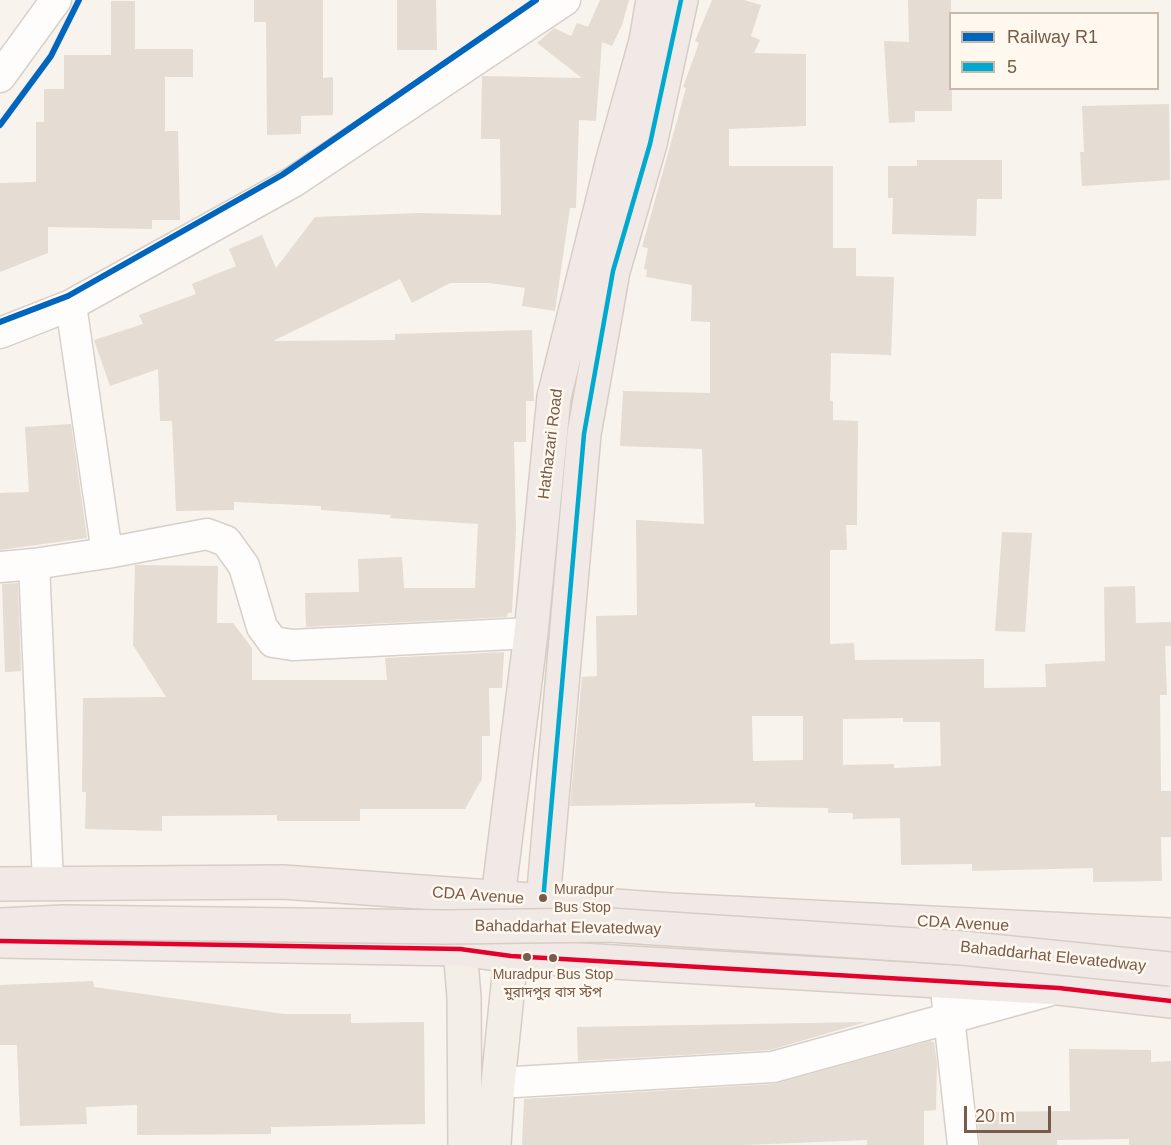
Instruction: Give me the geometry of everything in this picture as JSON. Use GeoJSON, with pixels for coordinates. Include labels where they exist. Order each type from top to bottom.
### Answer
{"type":"FeatureCollection","features":[{"type":"Feature","properties":{"kind":"highway","name":"Hathazari Road"},"geometry":{"type":"LineString","coordinates":[[498,898],[531,633],[555,397],[613,159],[646,40],[653,0]]}},
{"type":"Feature","properties":{"kind":"highway","name":"Hathazari Road"},"geometry":{"type":"LineString","coordinates":[[543,901],[584,435],[613,272],[650,144],[681,0]]}},
{"type":"Feature","properties":{"kind":"highway","name":"CDA Avenue"},"geometry":{"type":"LineString","coordinates":[[0,884],[283,882],[543,901],[1171,934]]}},
{"type":"Feature","properties":{"kind":"highway","name":"Bahaddarhat Elevatedway"},"geometry":{"type":"LineString","coordinates":[[0,910],[49,908],[430,914],[595,911],[948,934],[1171,954]]}},
{"type":"Feature","properties":{"kind":"highway","name":"Bahaddarhat Elevatedway"},"geometry":{"type":"LineString","coordinates":[[0,925],[63,922],[445,927],[609,925],[962,948],[1171,969]]}},
{"type":"Feature","properties":{"kind":"highway"},"geometry":{"type":"LineString","coordinates":[[1059,988],[1063,929]]}},
{"type":"Feature","properties":{"kind":"highway"},"geometry":{"type":"LineString","coordinates":[[0,941],[460,948],[511,956],[1059,988],[1171,1001]]}},
{"type":"Feature","properties":{"kind":"main road"},"geometry":{"type":"LineString","coordinates":[[460,948],[470,1145]]}},
{"type":"Feature","properties":{"kind":"main road"},"geometry":{"type":"LineString","coordinates":[[470,1145],[498,1083],[511,956]]}},
{"type":"Feature","properties":{"kind":"street"},"geometry":{"type":"LineString","coordinates":[[0,77],[56,0]]}},
{"type":"Feature","properties":{"kind":"street"},"geometry":{"type":"LineString","coordinates":[[0,333],[71,305],[292,182],[565,0]]}},
{"type":"Feature","properties":{"kind":"street"},"geometry":{"type":"LineString","coordinates":[[71,305],[107,553]]}},
{"type":"Feature","properties":{"kind":"street"},"geometry":{"type":"LineString","coordinates":[[0,567],[107,553],[207,534],[226,541],[244,566],[262,627],[273,642],[293,645],[531,633]]}},
{"type":"Feature","properties":{"kind":"street"},"geometry":{"type":"LineString","coordinates":[[34,564],[48,884]]}},
{"type":"Feature","properties":{"kind":"street"},"geometry":{"type":"LineString","coordinates":[[945,981],[963,1145]]}},
{"type":"Feature","properties":{"kind":"street"},"geometry":{"type":"LineString","coordinates":[[498,1083],[773,1067],[1059,988]]}},
{"type":"Feature","properties":{"kind":"building"},"geometry":{"type":"Polygon","coordinates":[[[254,0],[323,0],[323,78],[333,77],[333,115],[301,116],[301,134],[267,135],[266,22],[254,22],[254,0]]]}},
{"type":"Feature","properties":{"kind":"building"},"geometry":{"type":"Polygon","coordinates":[[[397,0],[436,0],[437,50],[397,50],[397,0]]]}},
{"type":"Feature","properties":{"kind":"building"},"geometry":{"type":"Polygon","coordinates":[[[600,0],[629,0],[622,25],[612,46],[602,42],[596,121],[579,120],[576,208],[570,208],[555,311],[522,306],[525,288],[489,283],[450,283],[412,303],[400,279],[273,341],[395,340],[395,334],[532,330],[534,401],[526,401],[526,442],[514,442],[516,529],[512,613],[508,613],[507,617],[306,627],[305,593],[359,592],[358,559],[402,557],[404,588],[475,588],[478,524],[390,518],[391,515],[321,510],[321,506],[234,502],[234,510],[176,511],[172,421],[160,421],[158,369],[110,386],[94,340],[143,324],[139,315],[196,294],[192,284],[236,266],[229,249],[262,235],[276,268],[315,217],[419,213],[501,215],[500,139],[481,139],[482,76],[582,78],[537,43],[554,28],[571,36],[577,23],[588,27],[600,0]]]}},
{"type":"Feature","properties":{"kind":"building"},"geometry":{"type":"Polygon","coordinates":[[[712,0],[744,0],[761,5],[751,36],[760,40],[754,53],[806,54],[806,126],[729,129],[729,166],[833,166],[833,248],[856,248],[856,276],[894,277],[891,355],[831,353],[830,401],[833,401],[833,420],[858,421],[857,525],[846,525],[847,550],[830,550],[830,644],[854,643],[855,660],[984,659],[984,688],[1046,687],[1045,664],[1105,661],[1104,587],[1135,586],[1136,623],[1171,622],[1171,646],[1165,646],[1167,695],[1160,695],[1161,791],[1171,791],[1171,837],[1161,837],[1162,881],[1093,882],[1093,868],[972,871],[972,864],[901,865],[900,818],[853,819],[853,813],[828,813],[828,808],[755,807],[755,803],[570,806],[582,677],[597,676],[596,616],[637,615],[636,520],[704,524],[702,449],[620,446],[623,391],[710,393],[710,322],[691,321],[692,285],[646,277],[647,270],[644,269],[648,248],[642,247],[686,88],[683,87],[699,43],[695,41],[712,0]],[[752,716],[753,761],[803,760],[803,716],[752,716]],[[903,718],[843,719],[843,765],[894,764],[894,768],[941,766],[940,722],[903,722],[903,718]]]}},
{"type":"Feature","properties":{"kind":"building"},"geometry":{"type":"Polygon","coordinates":[[[908,0],[951,0],[949,90],[952,90],[952,111],[915,111],[915,122],[889,123],[884,41],[909,42],[908,0]]]}},
{"type":"Feature","properties":{"kind":"building"},"geometry":{"type":"Polygon","coordinates":[[[111,1],[135,1],[135,49],[193,49],[193,77],[165,77],[165,131],[178,131],[180,220],[152,220],[152,229],[48,227],[48,253],[0,272],[0,183],[36,182],[36,122],[44,122],[44,89],[64,89],[64,55],[111,55],[111,1]]]}},
{"type":"Feature","properties":{"kind":"building"},"geometry":{"type":"Polygon","coordinates":[[[1169,104],[1170,180],[1082,186],[1080,152],[1084,152],[1082,106],[1169,104]]]}},
{"type":"Feature","properties":{"kind":"building"},"geometry":{"type":"Polygon","coordinates":[[[917,160],[1002,160],[1002,199],[977,199],[976,236],[892,234],[893,198],[888,198],[888,166],[917,166],[917,160]]]}},
{"type":"Feature","properties":{"kind":"building"},"geometry":{"type":"Polygon","coordinates":[[[71,424],[87,538],[0,550],[0,493],[29,492],[25,427],[71,424]]]}},
{"type":"Feature","properties":{"kind":"building"},"geometry":{"type":"Polygon","coordinates":[[[1002,532],[1032,533],[1025,632],[995,631],[1002,532]]]}},
{"type":"Feature","properties":{"kind":"building"},"geometry":{"type":"Polygon","coordinates":[[[135,565],[218,566],[217,623],[233,623],[252,648],[252,680],[387,680],[385,658],[504,652],[502,688],[489,688],[490,736],[482,736],[482,779],[465,809],[360,809],[360,821],[277,821],[277,815],[162,816],[162,831],[85,829],[86,792],[82,792],[83,698],[166,697],[133,645],[135,565]]]}},
{"type":"Feature","properties":{"kind":"building"},"geometry":{"type":"Polygon","coordinates":[[[18,583],[21,671],[5,672],[2,584],[18,583]]]}},
{"type":"Feature","properties":{"kind":"building"},"geometry":{"type":"Polygon","coordinates":[[[93,981],[94,987],[284,1014],[351,1014],[351,1023],[424,1022],[425,1124],[271,1127],[271,1134],[137,1135],[137,1105],[86,1107],[87,1124],[20,1126],[17,1045],[0,1045],[0,985],[93,981]]]}},
{"type":"Feature","properties":{"kind":"building"},"geometry":{"type":"Polygon","coordinates":[[[866,1022],[770,1050],[578,1061],[577,1027],[866,1022]]]}},
{"type":"Feature","properties":{"kind":"building"},"geometry":{"type":"Polygon","coordinates":[[[930,1041],[934,1042],[937,1064],[936,1110],[924,1111],[924,1145],[867,1145],[867,1140],[744,1145],[522,1145],[524,1099],[774,1084],[930,1041]]]}},
{"type":"Feature","properties":{"kind":"building"},"geometry":{"type":"Polygon","coordinates":[[[1069,1049],[1151,1050],[1151,1062],[1171,1061],[1171,1145],[1129,1145],[1129,1139],[1057,1140],[1057,1145],[980,1145],[977,1112],[1070,1111],[1069,1049]]]}},
{"type":"Feature","properties":{"kind":"railway"},"geometry":{"type":"LineString","coordinates":[[0,125],[51,56],[79,0]]}},
{"type":"Feature","properties":{"kind":"rail line","name":"R1"},"geometry":{"type":"LineString","coordinates":[[0,125],[51,56],[79,0]]}},
{"type":"Feature","properties":{"kind":"rail line","name":"R1"},"geometry":{"type":"LineString","coordinates":[[0,322],[68,296],[282,175],[536,0]]}},
{"type":"Feature","properties":{"kind":"transit line","name":"5"},"geometry":{"type":"LineString","coordinates":[[543,901],[584,434],[613,271],[650,144],[681,0]]}},
{"type":"Feature","properties":{"kind":"transit line"},"geometry":{"type":"LineString","coordinates":[[0,941],[460,949],[511,956],[1059,988],[1171,1001]]}},
{"type":"Feature","properties":{"kind":"place","name":"Muradpur Bus Stop"},"geometry":{"type":"Point","coordinates":[543,898]}},
{"type":"Feature","properties":{"kind":"place","name":"Muradpur Bus Stop মুরাদপুর বাস স্টপ"},"geometry":{"type":"Point","coordinates":[553,958]}}]}
